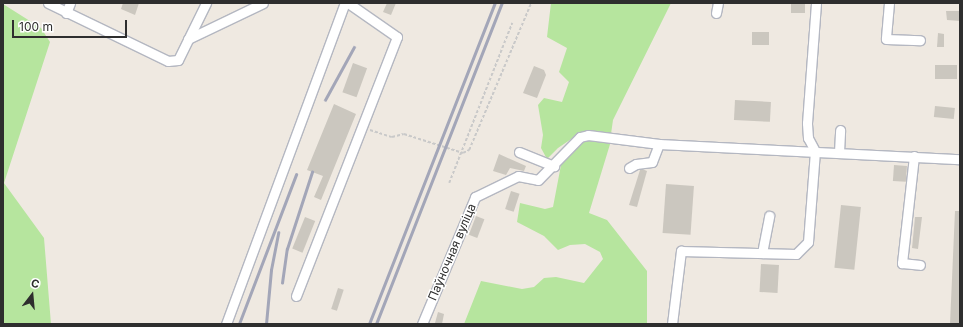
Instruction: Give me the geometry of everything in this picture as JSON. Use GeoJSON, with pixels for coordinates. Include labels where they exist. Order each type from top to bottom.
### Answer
{"type":"FeatureCollection","features":[{"type":"Feature","properties":{"kind":"street"},"geometry":{"type":"LineString","coordinates":[[48,3],[168,61],[178,60],[206,3]]}},
{"type":"Feature","properties":{"kind":"street"},"geometry":{"type":"LineString","coordinates":[[66,13],[70,3]]}},
{"type":"Feature","properties":{"kind":"street"},"geometry":{"type":"LineString","coordinates":[[188,39],[263,3]]}},
{"type":"Feature","properties":{"kind":"street"},"geometry":{"type":"LineString","coordinates":[[226,324],[344,3]]}},
{"type":"Feature","properties":{"kind":"street"},"geometry":{"type":"LineString","coordinates":[[296,296],[397,37],[348,3]]}},
{"type":"Feature","properties":{"kind":"street"},"geometry":{"type":"LineString","coordinates":[[716,14],[718,3]]}},
{"type":"Feature","properties":{"kind":"street"},"geometry":{"type":"LineString","coordinates":[[672,324],[681,251],[796,254],[808,242],[815,151],[808,138],[807,122],[816,3]]}},
{"type":"Feature","properties":{"kind":"street"},"geometry":{"type":"LineString","coordinates":[[889,3],[886,39],[920,40]]}},
{"type":"Feature","properties":{"kind":"street"},"geometry":{"type":"LineString","coordinates":[[839,152],[840,130]]}},
{"type":"Feature","properties":{"kind":"street"},"geometry":{"type":"LineString","coordinates":[[519,152],[554,166],[574,142],[588,135],[659,144],[960,158]]}},
{"type":"Feature","properties":{"kind":"street"},"geometry":{"type":"LineString","coordinates":[[629,168],[636,164],[652,162],[659,144]]}},
{"type":"Feature","properties":{"kind":"street"},"geometry":{"type":"LineString","coordinates":[[914,156],[902,263],[920,265]]}},
{"type":"Feature","properties":{"kind":"street","name":"Паўночная вуліца"},"geometry":{"type":"LineString","coordinates":[[422,324],[475,197],[518,176],[538,180],[554,166]]}},
{"type":"Feature","properties":{"kind":"street"},"geometry":{"type":"LineString","coordinates":[[762,253],[769,216]]}},
{"type":"Feature","properties":{"kind":"path"},"geometry":{"type":"LineString","coordinates":[[362,127],[392,138],[404,134],[462,152],[469,150],[530,3]]}},
{"type":"Feature","properties":{"kind":"path"},"geometry":{"type":"LineString","coordinates":[[449,183],[512,23]]}},
{"type":"Feature","properties":{"kind":"green space"},"geometry":{"type":"Polygon","coordinates":[[[551,3],[671,3],[613,120],[611,134],[583,131],[558,148],[547,159],[541,148],[543,135],[538,105],[544,98],[562,102],[569,82],[559,72],[567,48],[547,37],[551,3]]]}},
{"type":"Feature","properties":{"kind":"green space"},"geometry":{"type":"Polygon","coordinates":[[[3,4],[41,28],[50,42],[4,183],[44,238],[51,324],[3,324],[3,4]]]}},
{"type":"Feature","properties":{"kind":"green space"},"geometry":{"type":"Polygon","coordinates":[[[589,138],[611,141],[589,213],[607,220],[647,271],[647,324],[464,324],[481,281],[522,289],[534,287],[544,278],[556,277],[584,283],[603,259],[600,252],[585,244],[570,245],[558,250],[544,236],[517,222],[520,203],[545,209],[553,207],[561,165],[575,145],[589,138]]]}},
{"type":"Feature","properties":{"kind":"building"},"geometry":{"type":"Polygon","coordinates":[[[123,3],[139,3],[135,15],[121,9],[123,3]]]}},
{"type":"Feature","properties":{"kind":"building"},"geometry":{"type":"Polygon","coordinates":[[[387,3],[396,3],[391,15],[383,12],[387,3]]]}},
{"type":"Feature","properties":{"kind":"building"},"geometry":{"type":"Polygon","coordinates":[[[791,3],[805,3],[805,13],[791,13],[791,3]]]}},
{"type":"Feature","properties":{"kind":"building"},"geometry":{"type":"Polygon","coordinates":[[[946,11],[960,11],[960,21],[947,20],[946,11]]]}},
{"type":"Feature","properties":{"kind":"building"},"geometry":{"type":"Polygon","coordinates":[[[752,32],[769,32],[769,45],[752,45],[752,32]]]}},
{"type":"Feature","properties":{"kind":"building"},"geometry":{"type":"Polygon","coordinates":[[[938,33],[944,34],[944,47],[937,47],[938,33]]]}},
{"type":"Feature","properties":{"kind":"building"},"geometry":{"type":"Polygon","coordinates":[[[353,63],[367,68],[356,97],[342,92],[353,63]]]}},
{"type":"Feature","properties":{"kind":"building"},"geometry":{"type":"Polygon","coordinates":[[[935,65],[957,65],[957,79],[935,79],[935,65]]]}},
{"type":"Feature","properties":{"kind":"building"},"geometry":{"type":"Polygon","coordinates":[[[534,66],[544,70],[546,75],[537,98],[523,93],[534,66]]]}},
{"type":"Feature","properties":{"kind":"building"},"geometry":{"type":"Polygon","coordinates":[[[735,100],[771,102],[770,122],[734,120],[735,100]]]}},
{"type":"Feature","properties":{"kind":"building"},"geometry":{"type":"Polygon","coordinates":[[[334,104],[356,114],[321,200],[314,197],[323,176],[307,170],[334,104]]]}},
{"type":"Feature","properties":{"kind":"building"},"geometry":{"type":"Polygon","coordinates":[[[935,106],[955,108],[954,119],[934,117],[935,106]]]}},
{"type":"Feature","properties":{"kind":"building"},"geometry":{"type":"Polygon","coordinates":[[[499,154],[526,166],[524,171],[510,168],[506,175],[493,171],[499,154]]]}},
{"type":"Feature","properties":{"kind":"building"},"geometry":{"type":"Polygon","coordinates":[[[894,165],[907,166],[906,182],[893,181],[894,165]]]}},
{"type":"Feature","properties":{"kind":"building"},"geometry":{"type":"Polygon","coordinates":[[[642,169],[647,171],[637,207],[629,205],[640,170],[642,169]]]}},
{"type":"Feature","properties":{"kind":"building"},"geometry":{"type":"Polygon","coordinates":[[[666,184],[694,186],[691,235],[663,233],[666,184]]]}},
{"type":"Feature","properties":{"kind":"building"},"geometry":{"type":"Polygon","coordinates":[[[511,191],[520,194],[514,212],[505,209],[511,191]]]}},
{"type":"Feature","properties":{"kind":"building"},"geometry":{"type":"Polygon","coordinates":[[[841,205],[861,207],[854,270],[834,268],[841,205]]]}},
{"type":"Feature","properties":{"kind":"building"},"geometry":{"type":"Polygon","coordinates":[[[955,211],[960,211],[960,324],[950,324],[955,211]]]}},
{"type":"Feature","properties":{"kind":"building"},"geometry":{"type":"Polygon","coordinates":[[[476,216],[484,219],[477,238],[469,235],[476,216]]]}},
{"type":"Feature","properties":{"kind":"building"},"geometry":{"type":"Polygon","coordinates":[[[305,217],[315,221],[302,253],[292,249],[305,217]]]}},
{"type":"Feature","properties":{"kind":"building"},"geometry":{"type":"Polygon","coordinates":[[[915,217],[922,217],[918,249],[912,248],[915,217]]]}},
{"type":"Feature","properties":{"kind":"building"},"geometry":{"type":"Polygon","coordinates":[[[761,264],[779,265],[778,293],[760,292],[761,264]]]}},
{"type":"Feature","properties":{"kind":"building"},"geometry":{"type":"Polygon","coordinates":[[[338,288],[344,290],[337,311],[331,309],[338,288]]]}},
{"type":"Feature","properties":{"kind":"building"},"geometry":{"type":"Polygon","coordinates":[[[438,312],[444,314],[442,324],[435,323],[438,312]]]}},
{"type":"Feature","properties":{"kind":"railway"},"geometry":{"type":"LineString","coordinates":[[369,324],[495,3]]}},
{"type":"Feature","properties":{"kind":"railway"},"geometry":{"type":"LineString","coordinates":[[376,324],[502,3]]}},
{"type":"Feature","properties":{"kind":"railway"},"geometry":{"type":"LineString","coordinates":[[325,100],[354,47]]}},
{"type":"Feature","properties":{"kind":"railway"},"geometry":{"type":"LineString","coordinates":[[282,283],[287,249],[312,172]]}},
{"type":"Feature","properties":{"kind":"railway"},"geometry":{"type":"LineString","coordinates":[[239,324],[296,175]]}},
{"type":"Feature","properties":{"kind":"railway"},"geometry":{"type":"LineString","coordinates":[[266,324],[271,270],[278,233]]}}]}
